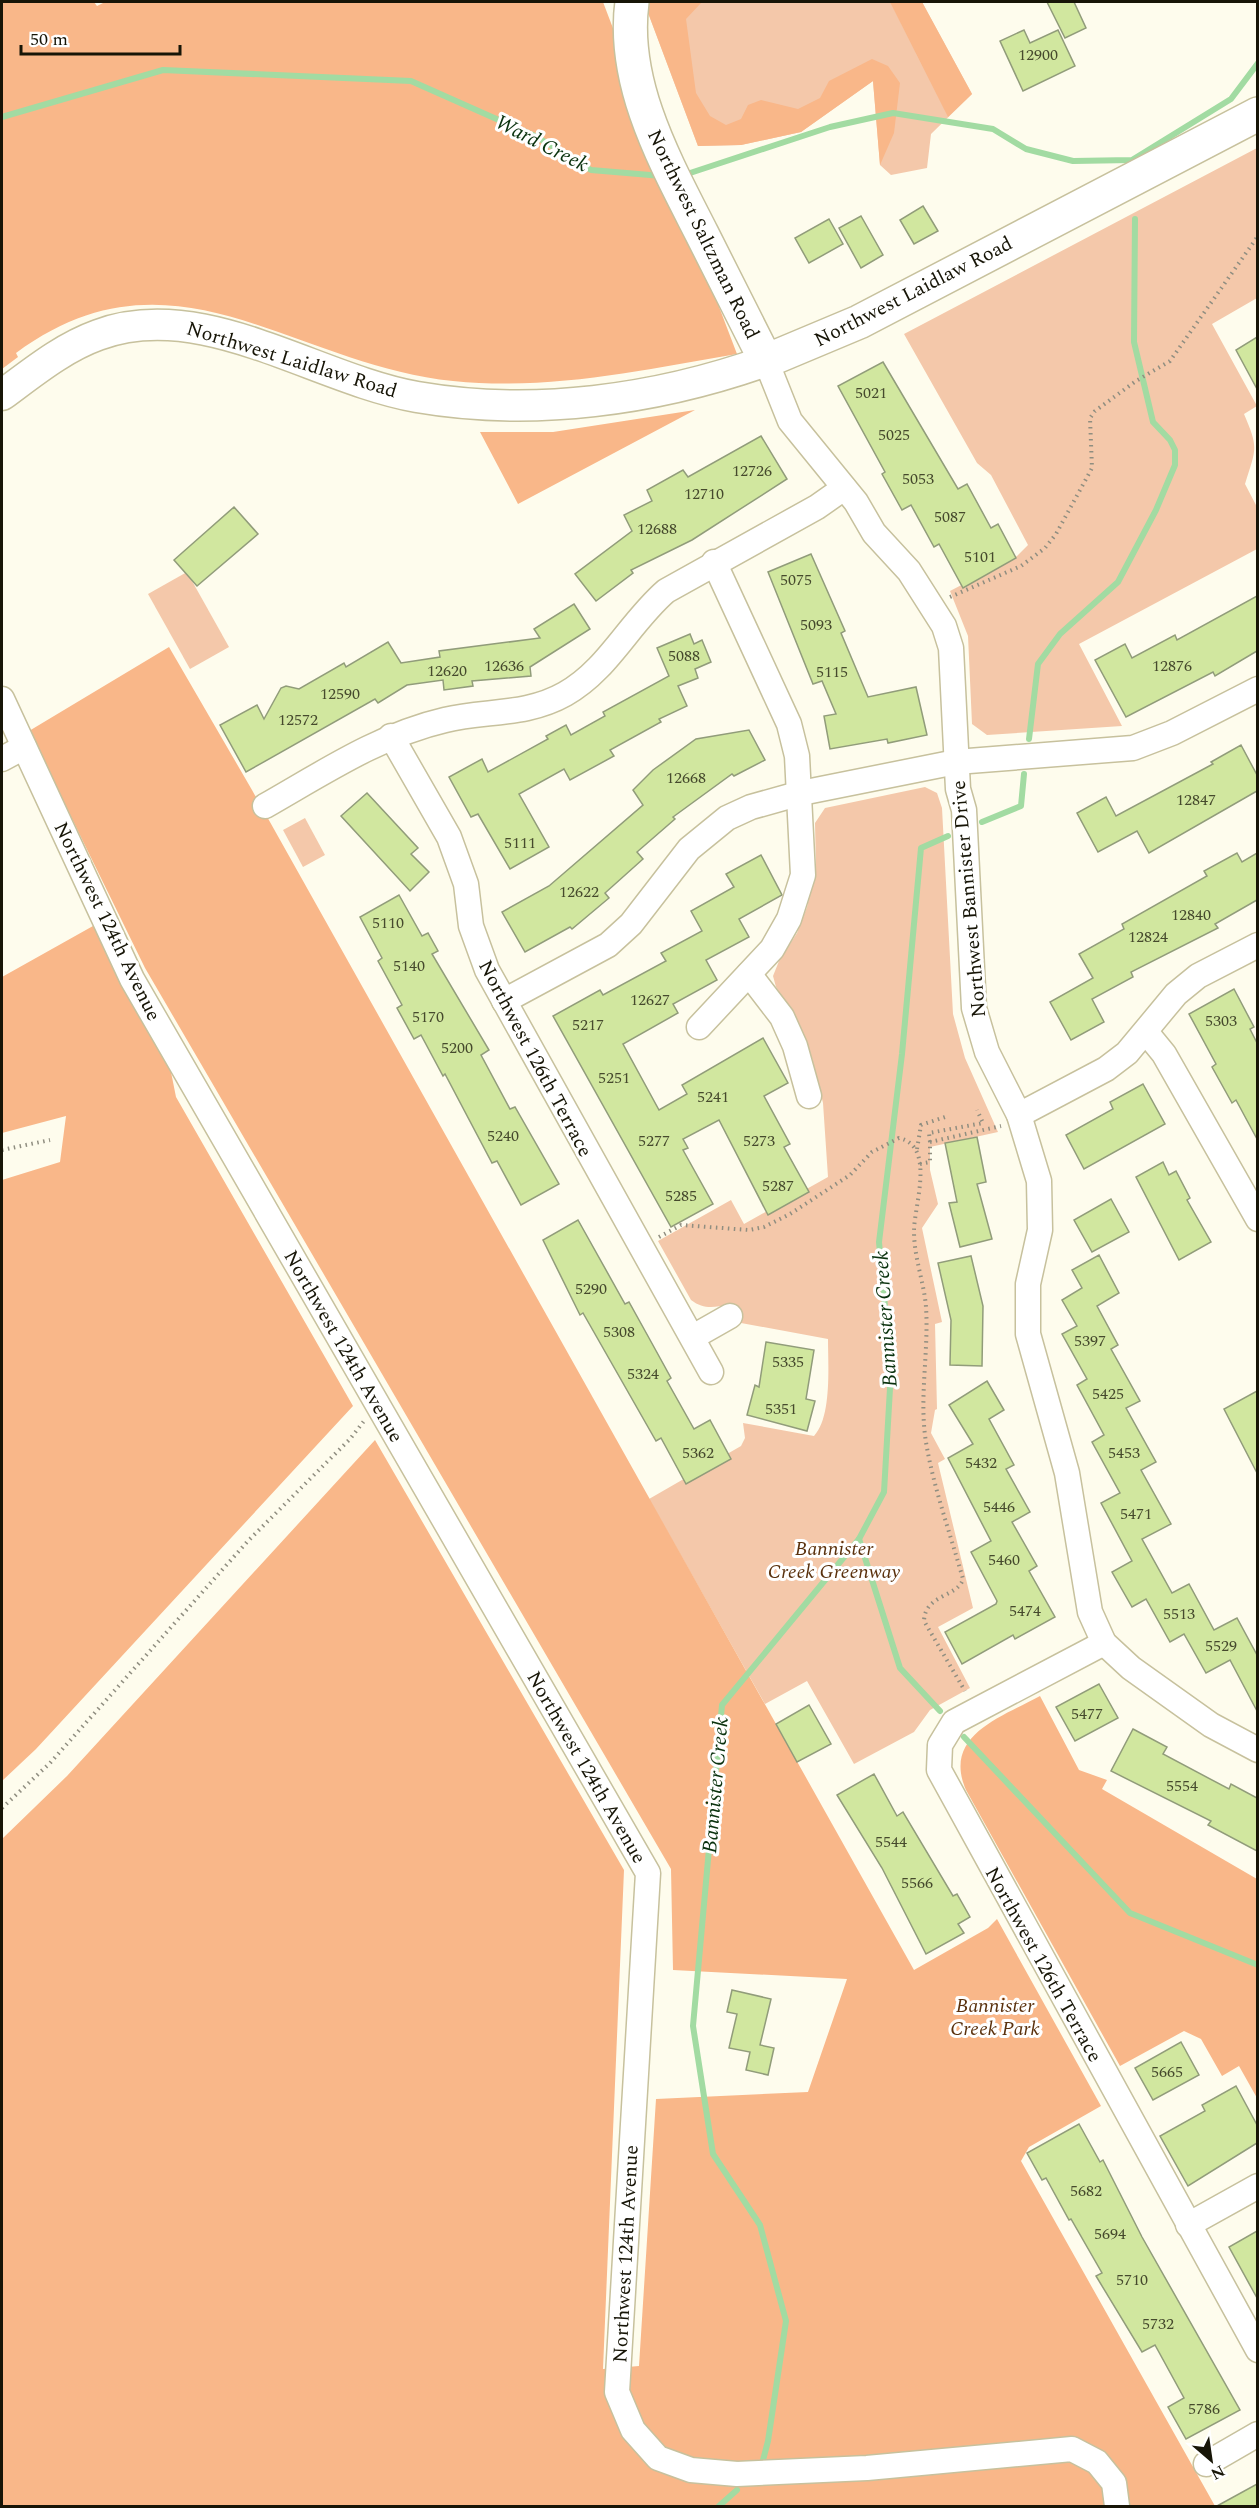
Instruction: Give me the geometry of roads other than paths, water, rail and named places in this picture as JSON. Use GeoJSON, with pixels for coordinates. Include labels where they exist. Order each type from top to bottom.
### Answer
{"type":"FeatureCollection","features":[{"type":"Feature","properties":{"kind":"main road","name":"Northwest Saltzman Road"},"geometry":{"type":"LineString","coordinates":[[632,2],[630,40],[646,112],[682,194],[766,361]]}},
{"type":"Feature","properties":{"kind":"main road","name":"Northwest Laidlaw Road"},"geometry":{"type":"LineString","coordinates":[[766,361],[859,322],[1257,114]]}},
{"type":"Feature","properties":{"kind":"street","name":"Northwest Laidlaw Road"},"geometry":{"type":"LineString","coordinates":[[2,394],[51,359],[98,335],[139,325],[190,326],[374,387],[417,397],[467,403],[536,405],[616,397],[679,386],[766,361]]}},
{"type":"Feature","properties":{"kind":"street","name":"Northwest Bannister Drive"},"geometry":{"type":"LineString","coordinates":[[766,361],[790,421],[844,488],[874,533],[909,571],[931,602],[944,626],[951,648],[958,789],[964,810],[974,1008],[987,1052],[1019,1115],[1035,1159],[1041,1204],[1040,1230],[1028,1284],[1028,1334],[1067,1473],[1090,1612],[1104,1643],[1131,1668],[1211,1725],[1257,1750]]}},
{"type":"Feature","properties":{"kind":"street"},"geometry":{"type":"LineString","coordinates":[[265,806],[391,736],[447,719],[494,715],[534,707],[566,693],[595,672],[645,609],[666,591],[714,562],[817,507],[844,488]]}},
{"type":"Feature","properties":{"kind":"street"},"geometry":{"type":"LineString","coordinates":[[699,1027],[772,950],[789,919],[803,875],[801,793],[797,756],[789,724],[714,562]]}},
{"type":"Feature","properties":{"kind":"street"},"geometry":{"type":"LineString","coordinates":[[504,1001],[608,945],[631,924],[689,849],[727,818],[751,807],[801,793],[956,762],[1133,748],[1254,698]]}},
{"type":"Feature","properties":{"kind":"street","name":"Northwest 124th Avenue"},"geometry":{"type":"LineString","coordinates":[[2,699],[132,979],[648,1873],[617,2392],[633,2430],[658,2458],[691,2470],[736,2474],[953,2461],[1072,2449],[1097,2462],[1114,2483],[1117,2506]]}},
{"type":"Feature","properties":{"kind":"street","name":"Northwest 126th Terrace"},"geometry":{"type":"LineString","coordinates":[[391,736],[449,837],[466,884],[471,926],[479,951],[504,1001],[711,1372]]}},
{"type":"Feature","properties":{"kind":"street"},"geometry":{"type":"LineString","coordinates":[[2,759],[24,747]]}},
{"type":"Feature","properties":{"kind":"street"},"geometry":{"type":"LineString","coordinates":[[1019,1115],[1106,1070],[1127,1053],[1176,994],[1198,976],[1257,945]]}},
{"type":"Feature","properties":{"kind":"street"},"geometry":{"type":"LineString","coordinates":[[749,975],[782,1017],[795,1046],[809,1096]]}},
{"type":"Feature","properties":{"kind":"street"},"geometry":{"type":"LineString","coordinates":[[1146,1032],[1164,1054],[1257,1219]]}},
{"type":"Feature","properties":{"kind":"street"},"geometry":{"type":"LineString","coordinates":[[693,1337],[730,1316]]}},
{"type":"Feature","properties":{"kind":"street","name":"Northwest 126th Terrace"},"geometry":{"type":"LineString","coordinates":[[1104,1643],[954,1722],[940,1745],[938,1759],[946,1786],[1257,2350]]}},
{"type":"Feature","properties":{"kind":"street"},"geometry":{"type":"LineString","coordinates":[[1188,2225],[1257,2186]]}},
{"type":"Feature","properties":{"kind":"street"},"geometry":{"type":"LineString","coordinates":[[1206,2464],[1257,2434]]}},
{"type":"Feature","properties":{"kind":"waterway","name":"Ward Creek"},"geometry":{"type":"LineString","coordinates":[[684,175],[830,127],[893,113],[993,129],[1026,149],[1073,161],[1132,160],[1231,99],[1258,63]]}},
{"type":"Feature","properties":{"kind":"waterway","name":"Ward Creek"},"geometry":{"type":"LineString","coordinates":[[2,117],[163,70],[411,81],[537,137],[591,170],[662,176]]}},
{"type":"Feature","properties":{"kind":"waterway","name":"Bannister Creek"},"geometry":{"type":"LineString","coordinates":[[1029,739],[1038,664],[1060,634],[1118,582],[1156,510],[1175,465],[1175,450],[1170,440],[1153,422],[1134,342],[1135,219]]}},
{"type":"Feature","properties":{"kind":"waterway","name":"Bannister Creek"},"geometry":{"type":"LineString","coordinates":[[982,822],[1021,806],[1024,774]]}},
{"type":"Feature","properties":{"kind":"waterway","name":"Bannister Creek"},"geometry":{"type":"LineString","coordinates":[[762,2464],[768,2441],[786,2321],[760,2225],[713,2154],[693,2026],[722,1705],[859,1539],[884,1492],[891,1371],[879,1242],[902,1054],[921,848],[948,836]]}},
{"type":"Feature","properties":{"kind":"waterway"},"geometry":{"type":"LineString","coordinates":[[859,1539],[900,1668],[940,1711]]}},
{"type":"Feature","properties":{"kind":"waterway"},"geometry":{"type":"LineString","coordinates":[[964,1737],[1130,1913],[1258,1965]]}},
{"type":"Feature","properties":{"kind":"waterway","name":"Bannister Creek"},"geometry":{"type":"LineString","coordinates":[[719,2506],[737,2490]]}},
{"type":"Feature","properties":{"kind":"park label","name":"Bannister Creek Greenway"},"geometry":{"type":"Point","coordinates":[834,1560]}},
{"type":"Feature","properties":{"kind":"park label","name":"Bannister Creek Park"},"geometry":{"type":"Point","coordinates":[995,2016]}}]}
